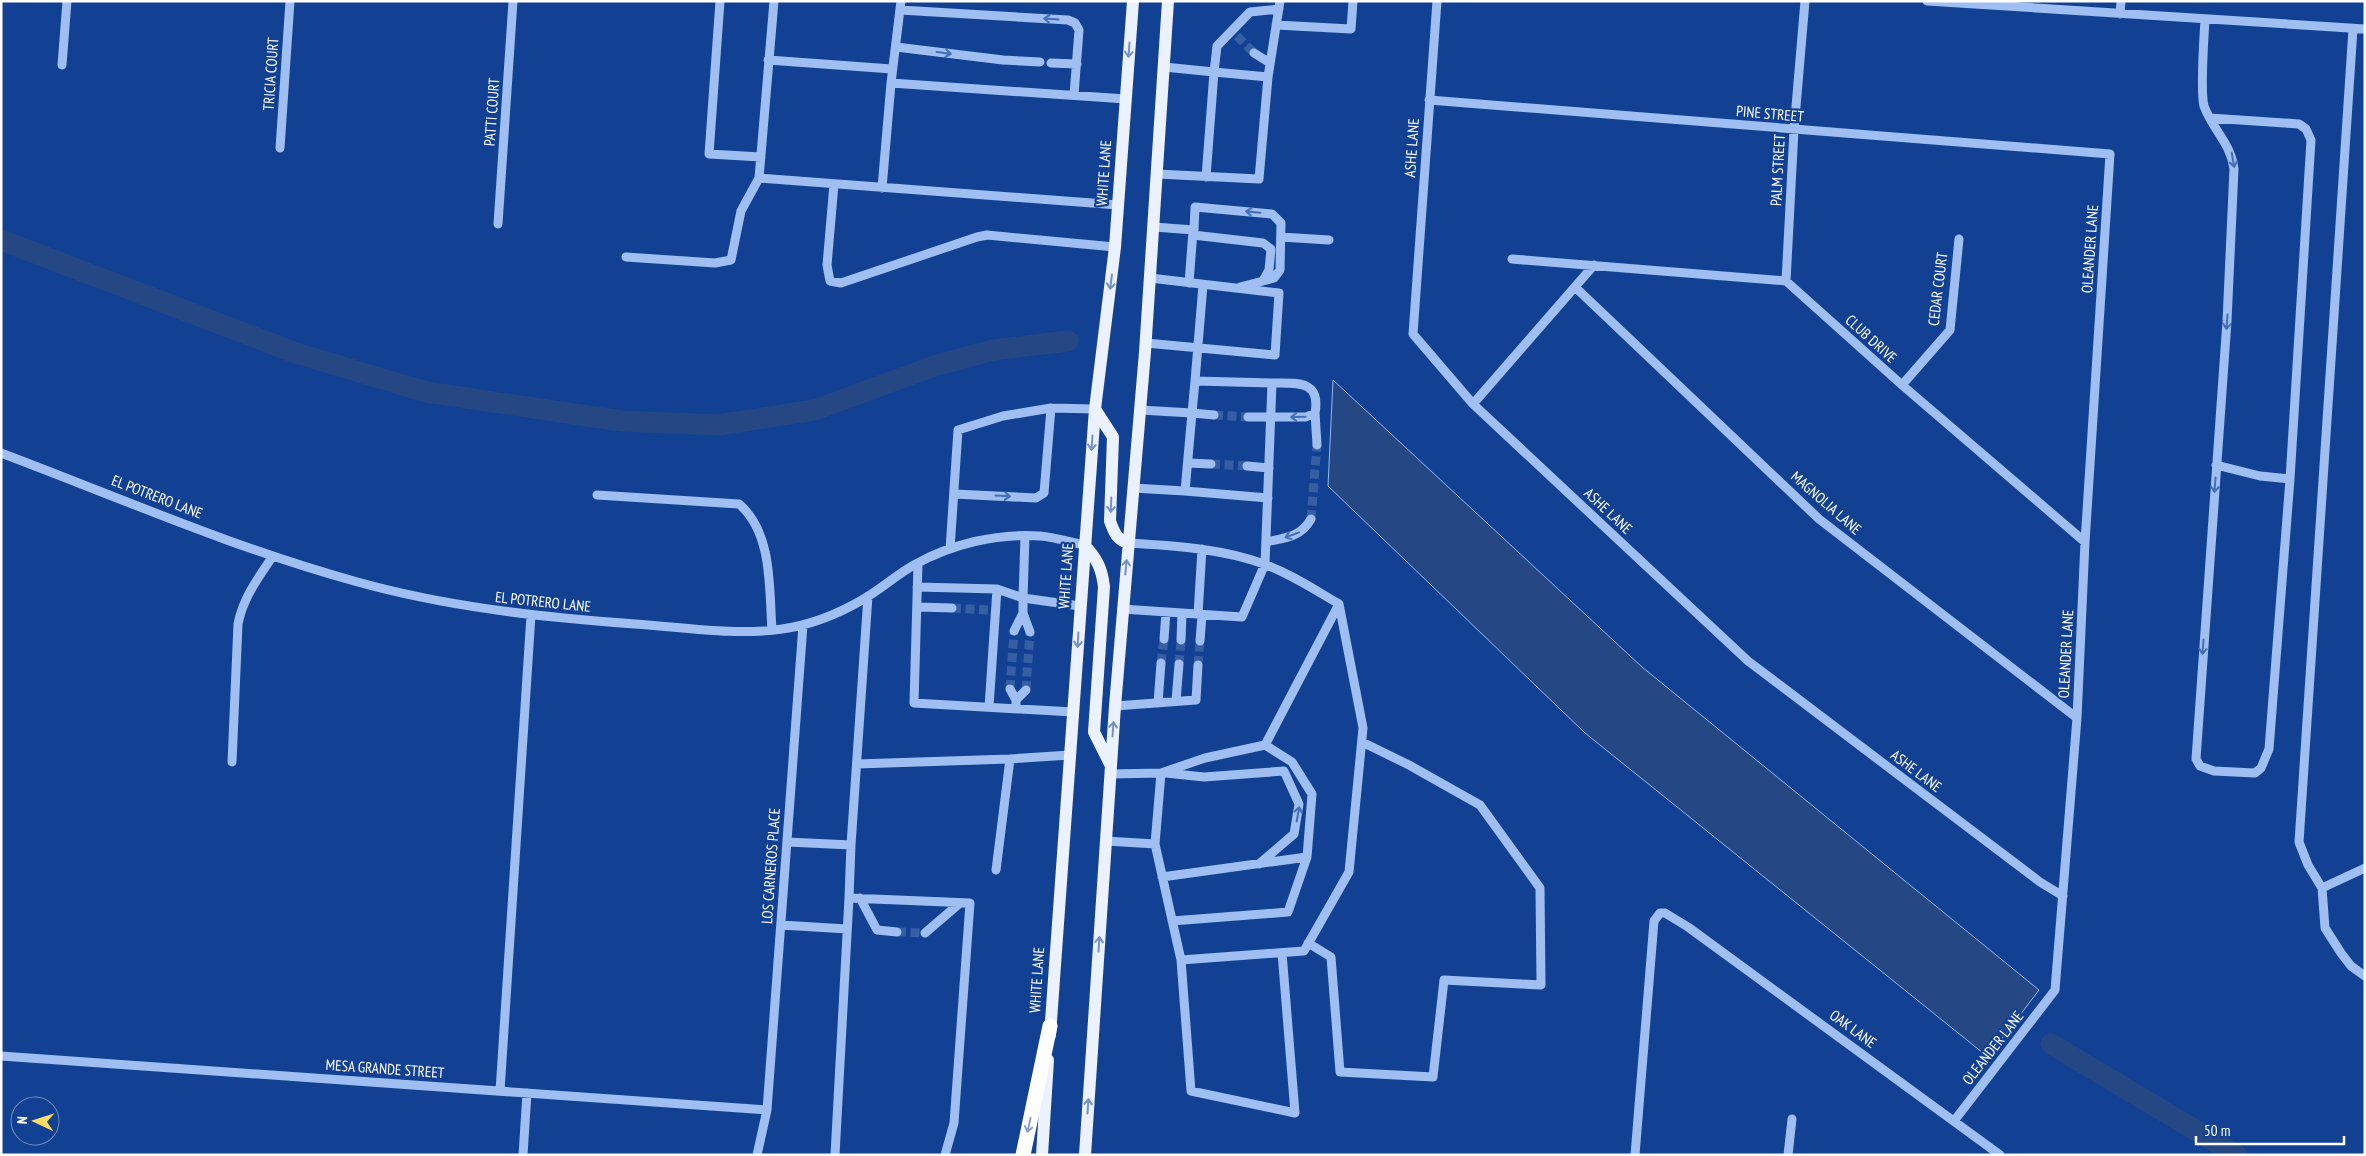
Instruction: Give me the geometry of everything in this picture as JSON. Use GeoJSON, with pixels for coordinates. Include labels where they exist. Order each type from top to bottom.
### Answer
{"type":"FeatureCollection","features":[{"type":"Feature","properties":{"kind":"highway"},"geometry":{"type":"LineString","coordinates":[[1023,1155],[1050,1026]]}},
{"type":"Feature","properties":{"kind":"main road","name":"WHITE LANE"},"geometry":{"type":"LineString","coordinates":[[1042,1155],[1084,545],[1095,408],[1115,247],[1133,1]]}},
{"type":"Feature","properties":{"kind":"main road"},"geometry":{"type":"LineString","coordinates":[[1085,1155],[1122,609],[1146,343],[1168,1]]}},
{"type":"Feature","properties":{"kind":"main road"},"geometry":{"type":"LineString","coordinates":[[1095,408],[1113,437],[1110,521],[1114,533],[1120,540],[1128,543]]}},
{"type":"Feature","properties":{"kind":"main road"},"geometry":{"type":"LineString","coordinates":[[1084,545],[1094,555],[1102,570],[1104,587],[1094,732],[1111,770]]}},
{"type":"Feature","properties":{"kind":"street"},"geometry":{"type":"LineString","coordinates":[[62,65],[67,1]]}},
{"type":"Feature","properties":{"kind":"street","name":"TRICIA COURT"},"geometry":{"type":"LineString","coordinates":[[280,148],[290,1]]}},
{"type":"Feature","properties":{"kind":"street","name":"PATTI COURT"},"geometry":{"type":"LineString","coordinates":[[498,224],[513,1]]}},
{"type":"Feature","properties":{"kind":"street"},"geometry":{"type":"LineString","coordinates":[[720,1],[709,154],[761,157]]}},
{"type":"Feature","properties":{"kind":"street"},"geometry":{"type":"LineString","coordinates":[[626,257],[715,263],[731,260],[741,211],[759,178],[774,1]]}},
{"type":"Feature","properties":{"kind":"street"},"geometry":{"type":"LineString","coordinates":[[1276,25],[1351,30],[1353,1]]}},
{"type":"Feature","properties":{"kind":"street","name":"ASHE LANE"},"geometry":{"type":"LineString","coordinates":[[1437,1],[1413,334],[1473,404],[1748,661],[2040,882],[2063,896]]}},
{"type":"Feature","properties":{"kind":"street","name":"PALM STREET"},"geometry":{"type":"LineString","coordinates":[[1786,281],[1794,130],[1805,1]]}},
{"type":"Feature","properties":{"kind":"street"},"geometry":{"type":"LineString","coordinates":[[1927,1],[2364,30]]}},
{"type":"Feature","properties":{"kind":"street"},"geometry":{"type":"LineString","coordinates":[[2120,14],[2121,1]]}},
{"type":"Feature","properties":{"kind":"street"},"geometry":{"type":"LineString","coordinates":[[1157,174],[1206,177],[1259,179],[1268,77],[1279,5],[1250,12],[1234,34],[1217,46],[1206,177]]}},
{"type":"Feature","properties":{"kind":"street"},"geometry":{"type":"LineString","coordinates":[[882,188],[892,69],[901,6],[994,16],[1068,20],[1075,23],[1079,30],[1074,95]]}},
{"type":"Feature","properties":{"kind":"street"},"geometry":{"type":"LineString","coordinates":[[2204,20],[2203,103],[2210,118],[2232,154],[2234,169],[2227,321],[2196,759],[2200,766],[2214,771],[2255,773],[2261,768],[2269,749],[2290,479],[2311,140],[2306,128],[2299,124],[2210,118]]}},
{"type":"Feature","properties":{"kind":"street"},"geometry":{"type":"LineString","coordinates":[[2353,29],[2299,842],[2308,865],[2322,888],[2325,928],[2346,960],[2365,976]]}},
{"type":"Feature","properties":{"kind":"street"},"geometry":{"type":"LineString","coordinates":[[896,47],[1003,60],[1040,62]]}},
{"type":"Feature","properties":{"kind":"street"},"geometry":{"type":"LineString","coordinates":[[1254,52],[1270,63]]}},
{"type":"Feature","properties":{"kind":"street"},"geometry":{"type":"LineString","coordinates":[[768,60],[892,69]]}},
{"type":"Feature","properties":{"kind":"street"},"geometry":{"type":"LineString","coordinates":[[1051,63],[1076,64]]}},
{"type":"Feature","properties":{"kind":"street"},"geometry":{"type":"LineString","coordinates":[[1164,68],[1268,77]]}},
{"type":"Feature","properties":{"kind":"street"},"geometry":{"type":"LineString","coordinates":[[891,83],[1126,99]]}},
{"type":"Feature","properties":{"kind":"street","name":"PINE STREET"},"geometry":{"type":"LineString","coordinates":[[1429,100],[2110,154]]}},
{"type":"Feature","properties":{"kind":"street","name":"OLEANDER LANE"},"geometry":{"type":"LineString","coordinates":[[1954,1121],[2055,990],[2077,718],[2085,542],[2110,154]]}},
{"type":"Feature","properties":{"kind":"street"},"geometry":{"type":"LineString","coordinates":[[759,178],[1118,205]]}},
{"type":"Feature","properties":{"kind":"street"},"geometry":{"type":"LineString","coordinates":[[834,184],[827,265],[830,281],[835,283],[841,283],[976,237],[987,235],[1115,247]]}},
{"type":"Feature","properties":{"kind":"street"},"geometry":{"type":"LineString","coordinates":[[1189,283],[1195,207],[1272,214],[1281,223],[1280,270],[1274,278],[1235,288]]}},
{"type":"Feature","properties":{"kind":"street"},"geometry":{"type":"LineString","coordinates":[[1154,227],[1263,243],[1271,249],[1270,270],[1262,281]]}},
{"type":"Feature","properties":{"kind":"street"},"geometry":{"type":"LineString","coordinates":[[1281,237],[1329,240]]}},
{"type":"Feature","properties":{"kind":"street","name":"CEDAR COURT"},"geometry":{"type":"LineString","coordinates":[[1902,385],[1950,330],[1958,239]]}},
{"type":"Feature","properties":{"kind":"street"},"geometry":{"type":"LineString","coordinates":[[1512,259],[1786,281]]}},
{"type":"Feature","properties":{"kind":"street"},"geometry":{"type":"LineString","coordinates":[[1473,404],[1594,265]]}},
{"type":"Feature","properties":{"kind":"street"},"geometry":{"type":"LineString","coordinates":[[1146,343],[1275,355],[1279,293],[1150,278]]}},
{"type":"Feature","properties":{"kind":"street","name":"CLUB DRIVE"},"geometry":{"type":"LineString","coordinates":[[1786,281],[1902,385],[2085,542]]}},
{"type":"Feature","properties":{"kind":"street"},"geometry":{"type":"LineString","coordinates":[[1185,491],[1203,285]]}},
{"type":"Feature","properties":{"kind":"street","name":"MAGNOLIA LANE"},"geometry":{"type":"LineString","coordinates":[[1575,287],[1819,519],[2077,718]]}},
{"type":"Feature","properties":{"kind":"street"},"geometry":{"type":"LineString","coordinates":[[1195,381],[1306,385],[1314,392],[1318,400],[1315,413],[1317,445]]}},
{"type":"Feature","properties":{"kind":"street"},"geometry":{"type":"LineString","coordinates":[[1122,609],[1242,617],[1265,564],[1272,383]]}},
{"type":"Feature","properties":{"kind":"street"},"geometry":{"type":"LineString","coordinates":[[954,494],[1036,498],[1044,493],[1051,408]]}},
{"type":"Feature","properties":{"kind":"street"},"geometry":{"type":"LineString","coordinates":[[950,549],[958,430],[1003,416],[1051,408],[1095,408]]}},
{"type":"Feature","properties":{"kind":"street"},"geometry":{"type":"LineString","coordinates":[[1140,410],[1214,415]]}},
{"type":"Feature","properties":{"kind":"street"},"geometry":{"type":"LineString","coordinates":[[1248,417],[1306,417],[1315,413]]}},
{"type":"Feature","properties":{"kind":"street","name":"EL POTRERO LANE"},"geometry":{"type":"LineString","coordinates":[[1,453],[273,556],[355,582],[439,601],[531,615],[748,632],[772,630],[803,625],[836,614],[868,596],[918,563],[950,549],[975,541],[1041,536],[1084,545]]}},
{"type":"Feature","properties":{"kind":"street"},"geometry":{"type":"LineString","coordinates":[[1188,463],[1211,464]]}},
{"type":"Feature","properties":{"kind":"street"},"geometry":{"type":"LineString","coordinates":[[2216,465],[2260,476],[2290,479]]}},
{"type":"Feature","properties":{"kind":"street"},"geometry":{"type":"LineString","coordinates":[[1247,466],[1269,468]]}},
{"type":"Feature","properties":{"kind":"street"},"geometry":{"type":"LineString","coordinates":[[1132,488],[1268,498]]}},
{"type":"Feature","properties":{"kind":"street"},"geometry":{"type":"LineString","coordinates":[[597,495],[739,504],[750,513],[763,542],[772,630]]}},
{"type":"Feature","properties":{"kind":"street"},"geometry":{"type":"LineString","coordinates":[[1266,542],[1295,536],[1306,528],[1311,519]]}},
{"type":"Feature","properties":{"kind":"street"},"geometry":{"type":"LineString","coordinates":[[1014,631],[1023,612],[1026,536]]}},
{"type":"Feature","properties":{"kind":"street"},"geometry":{"type":"LineString","coordinates":[[1128,543],[1202,549],[1244,557],[1265,564],[1339,604]]}},
{"type":"Feature","properties":{"kind":"street"},"geometry":{"type":"LineString","coordinates":[[1200,641],[1202,549]]}},
{"type":"Feature","properties":{"kind":"street"},"geometry":{"type":"LineString","coordinates":[[232,762],[238,624],[241,609],[251,588],[273,556]]}},
{"type":"Feature","properties":{"kind":"street"},"geometry":{"type":"LineString","coordinates":[[918,563],[914,703],[989,708],[1016,705],[1073,712]]}},
{"type":"Feature","properties":{"kind":"street"},"geometry":{"type":"LineString","coordinates":[[917,586],[996,589],[1024,598],[1080,606]]}},
{"type":"Feature","properties":{"kind":"street"},"geometry":{"type":"LineString","coordinates":[[989,708],[992,610],[996,589]]}},
{"type":"Feature","properties":{"kind":"street"},"geometry":{"type":"LineString","coordinates":[[835,1155],[851,846],[868,596]]}},
{"type":"Feature","properties":{"kind":"street"},"geometry":{"type":"LineString","coordinates":[[1181,960],[1304,951],[1349,872],[1363,728],[1339,604]]}},
{"type":"Feature","properties":{"kind":"street"},"geometry":{"type":"LineString","coordinates":[[1265,745],[1339,604]]}},
{"type":"Feature","properties":{"kind":"street"},"geometry":{"type":"LineString","coordinates":[[917,608],[952,608]]}},
{"type":"Feature","properties":{"kind":"street"},"geometry":{"type":"LineString","coordinates":[[1023,612],[1030,632]]}},
{"type":"Feature","properties":{"kind":"street"},"geometry":{"type":"LineString","coordinates":[[1164,639],[1166,612]]}},
{"type":"Feature","properties":{"kind":"street"},"geometry":{"type":"LineString","coordinates":[[1181,640],[1182,613]]}},
{"type":"Feature","properties":{"kind":"street"},"geometry":{"type":"LineString","coordinates":[[500,1091],[531,615]]}},
{"type":"Feature","properties":{"kind":"street","name":"LOS CARNEROS PLACE"},"geometry":{"type":"LineString","coordinates":[[757,1155],[768,1110],[803,625]]}},
{"type":"Feature","properties":{"kind":"street"},"geometry":{"type":"LineString","coordinates":[[1158,703],[1161,663]]}},
{"type":"Feature","properties":{"kind":"street"},"geometry":{"type":"LineString","coordinates":[[1176,701],[1179,664]]}},
{"type":"Feature","properties":{"kind":"street"},"geometry":{"type":"LineString","coordinates":[[1115,706],[1196,700],[1198,665]]}},
{"type":"Feature","properties":{"kind":"street"},"geometry":{"type":"LineString","coordinates":[[1010,688],[1016,705]]}},
{"type":"Feature","properties":{"kind":"street"},"geometry":{"type":"LineString","coordinates":[[1016,705],[1026,690]]}},
{"type":"Feature","properties":{"kind":"street"},"geometry":{"type":"LineString","coordinates":[[1308,943],[1331,957],[1340,1072],[1433,1077],[1444,980],[1541,985],[1540,888],[1480,805],[1409,765],[1362,742]]}},
{"type":"Feature","properties":{"kind":"street"},"geometry":{"type":"LineString","coordinates":[[1161,773],[1205,758],[1265,745],[1292,762],[1312,794],[1307,857],[1288,912],[1172,921]]}},
{"type":"Feature","properties":{"kind":"street"},"geometry":{"type":"LineString","coordinates":[[857,764],[1070,755]]}},
{"type":"Feature","properties":{"kind":"street"},"geometry":{"type":"LineString","coordinates":[[996,870],[1010,759]]}},
{"type":"Feature","properties":{"kind":"street"},"geometry":{"type":"LineString","coordinates":[[1111,770],[1204,776],[1284,771],[1300,804],[1294,834],[1260,864]]}},
{"type":"Feature","properties":{"kind":"street"},"geometry":{"type":"LineString","coordinates":[[1161,773],[1155,844],[1181,960],[1191,1091],[1295,1113],[1282,953]]}},
{"type":"Feature","properties":{"kind":"street"},"geometry":{"type":"LineString","coordinates":[[1106,841],[1155,844]]}},
{"type":"Feature","properties":{"kind":"street"},"geometry":{"type":"LineString","coordinates":[[787,842],[851,846]]}},
{"type":"Feature","properties":{"kind":"street"},"geometry":{"type":"LineString","coordinates":[[1162,877],[1307,857]]}},
{"type":"Feature","properties":{"kind":"street"},"geometry":{"type":"LineString","coordinates":[[2322,888],[2365,868]]}},
{"type":"Feature","properties":{"kind":"street"},"geometry":{"type":"LineString","coordinates":[[849,898],[970,903],[954,1123],[945,1155]]}},
{"type":"Feature","properties":{"kind":"street"},"geometry":{"type":"LineString","coordinates":[[860,898],[876,930],[897,932]]}},
{"type":"Feature","properties":{"kind":"street"},"geometry":{"type":"LineString","coordinates":[[925,933],[960,903]]}},
{"type":"Feature","properties":{"kind":"street","name":"OAK LANE"},"geometry":{"type":"LineString","coordinates":[[1635,1155],[1654,921],[1658,914],[1665,913],[1688,927],[2000,1155]]}},
{"type":"Feature","properties":{"kind":"street"},"geometry":{"type":"LineString","coordinates":[[781,925],[847,929]]}},
{"type":"Feature","properties":{"kind":"street","name":"MESA GRANDE STREET"},"geometry":{"type":"LineString","coordinates":[[1,1056],[768,1110]]}},
{"type":"Feature","properties":{"kind":"street"},"geometry":{"type":"LineString","coordinates":[[523,1155],[527,1093]]}},
{"type":"Feature","properties":{"kind":"street"},"geometry":{"type":"LineString","coordinates":[[1788,1155],[1792,1119]]}},
{"type":"Feature","properties":{"kind":"water"},"geometry":{"type":"Polygon","coordinates":[[[1333,380],[1642,667],[2039,990],[1988,1057],[1585,733],[1328,486],[1333,380]]]}},
{"type":"Feature","properties":{"kind":"waterway"},"geometry":{"type":"LineString","coordinates":[[1,240],[296,353],[426,392],[621,421],[718,425],[815,410],[934,366],[993,350],[1068,341]]}},
{"type":"Feature","properties":{"kind":"waterway"},"geometry":{"type":"LineString","coordinates":[[2051,1044],[2237,1155]]}},
{"type":"Feature","properties":{"kind":"tunnel"},"geometry":{"type":"LineString","coordinates":[[1237,36],[1254,53]]}},
{"type":"Feature","properties":{"kind":"tunnel"},"geometry":{"type":"LineString","coordinates":[[1214,415],[1248,417]]}},
{"type":"Feature","properties":{"kind":"tunnel"},"geometry":{"type":"LineString","coordinates":[[1311,519],[1317,445]]}},
{"type":"Feature","properties":{"kind":"tunnel"},"geometry":{"type":"LineString","coordinates":[[1211,464],[1247,466]]}},
{"type":"Feature","properties":{"kind":"tunnel"},"geometry":{"type":"LineString","coordinates":[[952,608],[988,610]]}},
{"type":"Feature","properties":{"kind":"tunnel"},"geometry":{"type":"LineString","coordinates":[[1010,689],[1014,631]]}},
{"type":"Feature","properties":{"kind":"tunnel"},"geometry":{"type":"LineString","coordinates":[[1026,690],[1030,632]]}},
{"type":"Feature","properties":{"kind":"tunnel"},"geometry":{"type":"LineString","coordinates":[[1161,663],[1164,639]]}},
{"type":"Feature","properties":{"kind":"tunnel"},"geometry":{"type":"LineString","coordinates":[[1179,664],[1181,640]]}},
{"type":"Feature","properties":{"kind":"tunnel"},"geometry":{"type":"LineString","coordinates":[[1198,665],[1200,641]]}},
{"type":"Feature","properties":{"kind":"tunnel"},"geometry":{"type":"LineString","coordinates":[[897,932],[925,933]]}}]}
